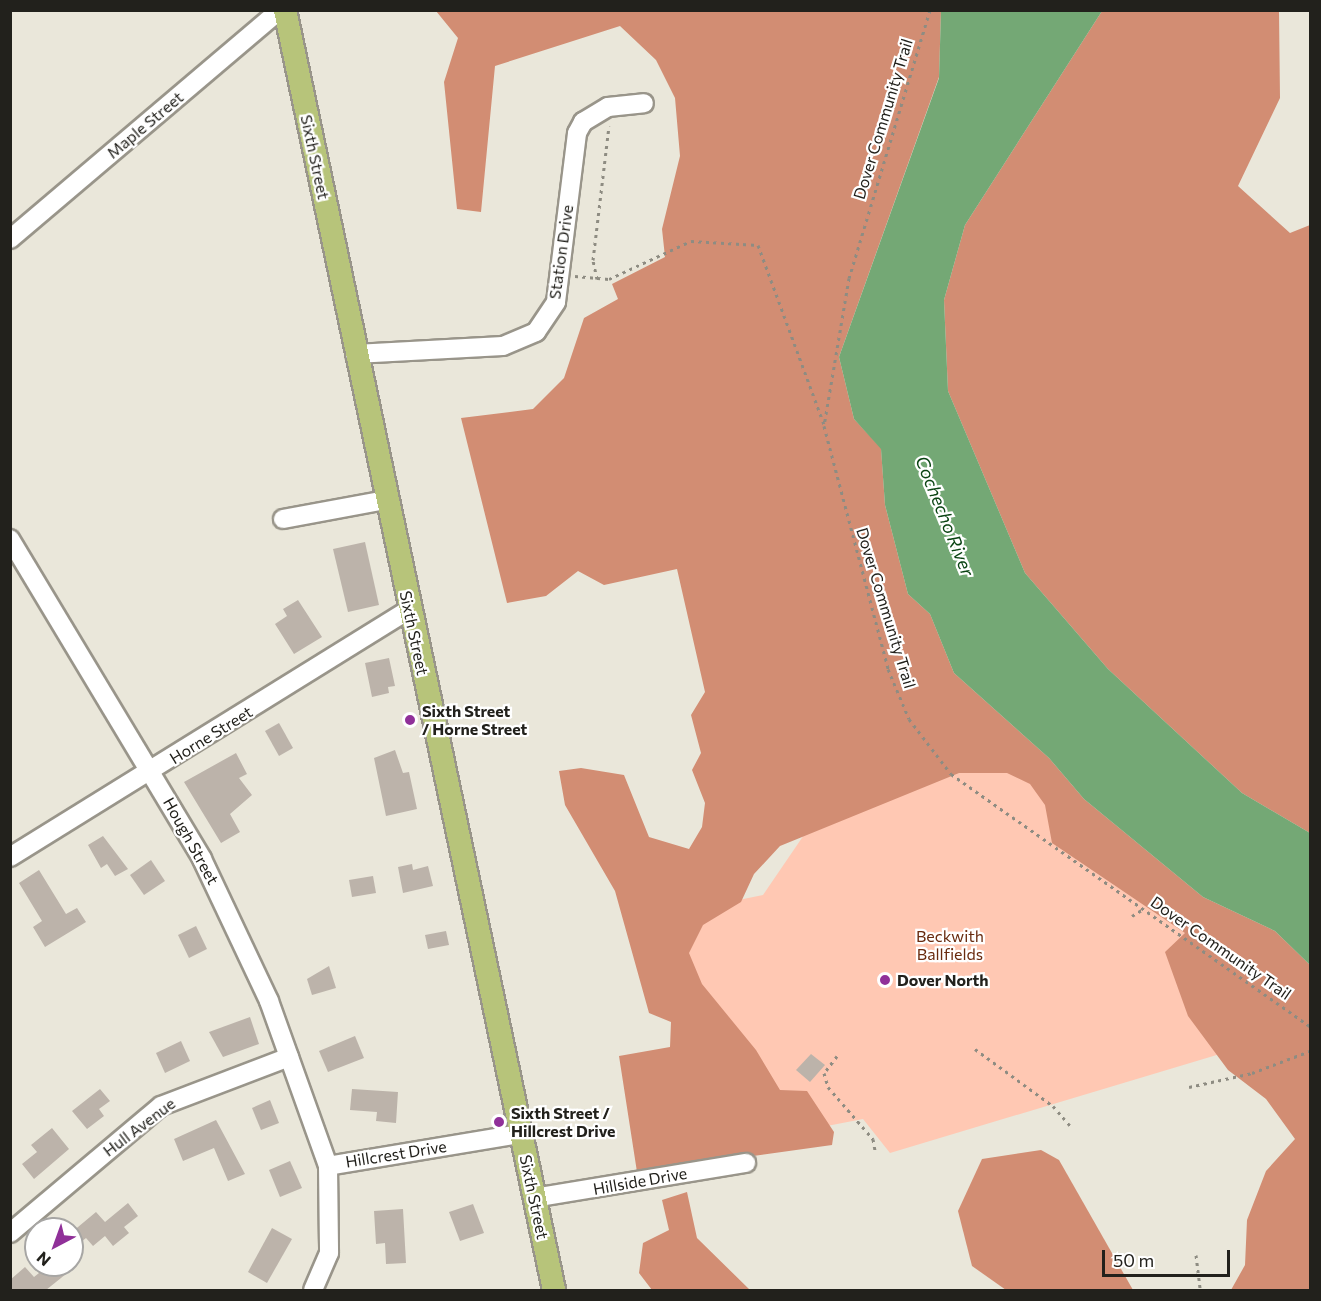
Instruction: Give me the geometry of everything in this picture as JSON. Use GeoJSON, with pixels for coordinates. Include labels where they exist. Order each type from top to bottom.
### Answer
{"type":"FeatureCollection","features":[{"type":"Feature","properties":{"kind":"main road","name":"Sixth Street"},"geometry":{"type":"LineString","coordinates":[[285,10],[355,354],[554,1290]]}},
{"type":"Feature","properties":{"kind":"street","name":"Maple Street"},"geometry":{"type":"LineString","coordinates":[[10,238],[280,10]]}},
{"type":"Feature","properties":{"kind":"street","name":"Station Drive"},"geometry":{"type":"LineString","coordinates":[[355,354],[515,343],[547,319],[561,274],[577,133],[583,122],[608,107],[645,103]]}},
{"type":"Feature","properties":{"kind":"street"},"geometry":{"type":"LineString","coordinates":[[283,519],[386,500]]}},
{"type":"Feature","properties":{"kind":"street","name":"Hough Street"},"geometry":{"type":"LineString","coordinates":[[10,539],[152,772],[234,922],[289,1057],[328,1166]]}},
{"type":"Feature","properties":{"kind":"street","name":"Horne Street"},"geometry":{"type":"LineString","coordinates":[[10,857],[152,772],[409,610]]}},
{"type":"Feature","properties":{"kind":"street","name":"Hull Avenue"},"geometry":{"type":"LineString","coordinates":[[10,1233],[161,1106],[289,1057]]}},
{"type":"Feature","properties":{"kind":"street","name":"Hillcrest Drive"},"geometry":{"type":"LineString","coordinates":[[313,1290],[329,1253],[328,1166],[520,1134]]}},
{"type":"Feature","properties":{"kind":"street","name":"Hillside Drive"},"geometry":{"type":"LineString","coordinates":[[534,1198],[746,1163]]}},
{"type":"Feature","properties":{"kind":"path","name":"Dover Community Trail"},"geometry":{"type":"LineString","coordinates":[[930,10],[849,278],[824,426],[888,669],[926,746],[985,800],[1311,1026]]}},
{"type":"Feature","properties":{"kind":"path"},"geometry":{"type":"LineString","coordinates":[[597,279],[593,260],[610,121]]}},
{"type":"Feature","properties":{"kind":"path"},"geometry":{"type":"LineString","coordinates":[[561,274],[609,279],[691,241],[758,245],[824,426]]}},
{"type":"Feature","properties":{"kind":"path"},"geometry":{"type":"LineString","coordinates":[[1132,916],[1143,909]]}},
{"type":"Feature","properties":{"kind":"path"},"geometry":{"type":"LineString","coordinates":[[975,1049],[1053,1106],[1071,1127]]}},
{"type":"Feature","properties":{"kind":"path"},"geometry":{"type":"LineString","coordinates":[[1189,1087],[1252,1073],[1311,1051]]}},
{"type":"Feature","properties":{"kind":"path"},"geometry":{"type":"LineString","coordinates":[[837,1056],[824,1073],[828,1087],[873,1139],[875,1150]]}},
{"type":"Feature","properties":{"kind":"path"},"geometry":{"type":"LineString","coordinates":[[1196,1255],[1200,1290]]}},
{"type":"Feature","properties":{"kind":"green space","name":"Beckwith Ballfields"},"geometry":{"type":"Polygon","coordinates":[[[1002,740],[1202,916],[1230,1051],[890,1153],[863,1119],[770,1137],[660,916],[763,895],[853,763],[1002,740]]]}},
{"type":"Feature","properties":{"kind":"shaded area"},"geometry":{"type":"Polygon","coordinates":[[[436,11],[941,11],[939,77],[839,357],[854,419],[881,448],[885,505],[908,594],[930,614],[954,673],[1049,758],[1084,799],[1203,897],[1275,931],[1310,965],[1310,1290],[1231,1290],[1245,1265],[1247,1220],[1266,1171],[1295,1139],[1266,1099],[1228,1070],[1188,1016],[1165,952],[1185,933],[1052,843],[1045,805],[1030,784],[1007,773],[959,773],[780,846],[754,874],[741,902],[703,925],[689,953],[702,984],[756,1050],[780,1090],[807,1091],[834,1132],[832,1145],[637,1172],[619,1056],[670,1047],[671,1022],[649,1013],[615,891],[565,805],[559,771],[581,768],[624,775],[649,837],[689,849],[702,827],[705,803],[692,770],[701,753],[691,715],[705,692],[677,569],[604,585],[578,571],[546,596],[507,603],[461,418],[533,409],[564,378],[584,318],[618,299],[612,284],[665,257],[662,229],[680,156],[675,98],[656,60],[620,26],[495,66],[481,212],[457,209],[444,82],[458,38],[436,11]]]}},
{"type":"Feature","properties":{"kind":"shaded area"},"geometry":{"type":"Polygon","coordinates":[[[1102,11],[1279,11],[1280,98],[1238,186],[1290,233],[1310,225],[1310,833],[1242,793],[1108,669],[1025,573],[948,391],[944,300],[965,225],[1102,11]]]}},
{"type":"Feature","properties":{"kind":"shaded area"},"geometry":{"type":"Polygon","coordinates":[[[1041,1150],[1059,1160],[1133,1290],[1006,1290],[972,1266],[958,1211],[982,1159],[1041,1150]]]}},
{"type":"Feature","properties":{"kind":"shaded area"},"geometry":{"type":"Polygon","coordinates":[[[687,1192],[697,1238],[750,1290],[652,1290],[639,1273],[643,1243],[669,1230],[662,1200],[687,1192]]]}},
{"type":"Feature","properties":{"kind":"water","name":"Cochecho River"},"geometry":{"type":"Polygon","coordinates":[[[941,11],[1102,11],[965,225],[944,300],[948,391],[1025,573],[1108,669],[1242,793],[1310,833],[1310,965],[1275,931],[1203,897],[1084,799],[1049,758],[954,673],[930,614],[908,594],[885,505],[881,449],[854,419],[839,357],[939,78],[941,11]]]}},
{"type":"Feature","properties":{"kind":"building"},"geometry":{"type":"Polygon","coordinates":[[[365,542],[379,605],[348,612],[333,549],[365,542]]]}},
{"type":"Feature","properties":{"kind":"building"},"geometry":{"type":"Polygon","coordinates":[[[298,600],[322,637],[294,654],[275,624],[287,616],[283,609],[298,600]]]}},
{"type":"Feature","properties":{"kind":"building"},"geometry":{"type":"Polygon","coordinates":[[[389,658],[395,686],[388,687],[389,693],[372,697],[365,663],[389,658]]]}},
{"type":"Feature","properties":{"kind":"building"},"geometry":{"type":"Polygon","coordinates":[[[279,723],[293,748],[279,756],[265,731],[279,723]]]}},
{"type":"Feature","properties":{"kind":"building"},"geometry":{"type":"Polygon","coordinates":[[[395,750],[403,773],[409,772],[417,809],[386,816],[374,758],[395,750]]]}},
{"type":"Feature","properties":{"kind":"building"},"geometry":{"type":"Polygon","coordinates":[[[236,753],[247,774],[239,778],[252,795],[230,814],[240,832],[221,843],[184,782],[236,753]]]}},
{"type":"Feature","properties":{"kind":"building"},"geometry":{"type":"Polygon","coordinates":[[[103,836],[128,869],[115,876],[107,864],[101,868],[88,845],[103,836]]]}},
{"type":"Feature","properties":{"kind":"building"},"geometry":{"type":"Polygon","coordinates":[[[151,860],[165,881],[144,895],[130,875],[151,860]]]}},
{"type":"Feature","properties":{"kind":"building"},"geometry":{"type":"Polygon","coordinates":[[[412,864],[413,870],[428,866],[433,886],[403,893],[398,867],[412,864]]]}},
{"type":"Feature","properties":{"kind":"building"},"geometry":{"type":"Polygon","coordinates":[[[39,870],[66,914],[77,908],[86,922],[45,947],[33,927],[42,921],[19,883],[39,870]]]}},
{"type":"Feature","properties":{"kind":"building"},"geometry":{"type":"Polygon","coordinates":[[[373,876],[376,893],[352,897],[349,880],[373,876]]]}},
{"type":"Feature","properties":{"kind":"building"},"geometry":{"type":"Polygon","coordinates":[[[196,926],[207,949],[189,958],[178,935],[196,926]]]}},
{"type":"Feature","properties":{"kind":"building"},"geometry":{"type":"Polygon","coordinates":[[[446,931],[449,945],[428,949],[425,935],[446,931]]]}},
{"type":"Feature","properties":{"kind":"building"},"geometry":{"type":"Polygon","coordinates":[[[329,966],[336,988],[312,995],[307,979],[329,966]]]}},
{"type":"Feature","properties":{"kind":"building"},"geometry":{"type":"Polygon","coordinates":[[[250,1017],[259,1044],[223,1057],[209,1032],[250,1017]]]}},
{"type":"Feature","properties":{"kind":"building"},"geometry":{"type":"Polygon","coordinates":[[[355,1036],[364,1058],[328,1072],[319,1051],[355,1036]]]}},
{"type":"Feature","properties":{"kind":"building"},"geometry":{"type":"Polygon","coordinates":[[[181,1041],[190,1061],[165,1073],[156,1053],[181,1041]]]}},
{"type":"Feature","properties":{"kind":"building"},"geometry":{"type":"Polygon","coordinates":[[[811,1054],[825,1065],[810,1082],[796,1070],[811,1054]]]}},
{"type":"Feature","properties":{"kind":"building"},"geometry":{"type":"Polygon","coordinates":[[[100,1089],[110,1101],[99,1109],[104,1116],[87,1129],[72,1111],[100,1089]]]}},
{"type":"Feature","properties":{"kind":"building"},"geometry":{"type":"Polygon","coordinates":[[[352,1089],[398,1092],[396,1123],[376,1121],[377,1112],[350,1110],[352,1089]]]}},
{"type":"Feature","properties":{"kind":"building"},"geometry":{"type":"Polygon","coordinates":[[[270,1100],[279,1123],[261,1130],[252,1108],[270,1100]]]}},
{"type":"Feature","properties":{"kind":"building"},"geometry":{"type":"Polygon","coordinates":[[[216,1120],[245,1174],[228,1181],[214,1148],[183,1161],[174,1139],[216,1120]]]}},
{"type":"Feature","properties":{"kind":"building"},"geometry":{"type":"Polygon","coordinates":[[[52,1128],[69,1149],[34,1179],[22,1164],[37,1152],[31,1145],[52,1128]]]}},
{"type":"Feature","properties":{"kind":"building"},"geometry":{"type":"Polygon","coordinates":[[[290,1161],[302,1188],[280,1197],[269,1170],[290,1161]]]}},
{"type":"Feature","properties":{"kind":"building"},"geometry":{"type":"Polygon","coordinates":[[[128,1203],[138,1216],[124,1227],[129,1233],[113,1246],[105,1236],[93,1246],[86,1238],[84,1240],[84,1222],[96,1212],[105,1222],[128,1203]]]}},
{"type":"Feature","properties":{"kind":"building"},"geometry":{"type":"Polygon","coordinates":[[[473,1204],[484,1233],[460,1241],[449,1212],[473,1204]]]}},
{"type":"Feature","properties":{"kind":"building"},"geometry":{"type":"Polygon","coordinates":[[[403,1209],[406,1263],[386,1264],[385,1243],[376,1244],[374,1211],[403,1209]]]}},
{"type":"Feature","properties":{"kind":"building"},"geometry":{"type":"Polygon","coordinates":[[[272,1228],[292,1239],[267,1283],[248,1272],[272,1228]]]}},
{"type":"Feature","properties":{"kind":"building"},"geometry":{"type":"Polygon","coordinates":[[[24,1268],[24,1277],[62,1277],[46,1290],[10,1290],[10,1280],[24,1268]]]}},
{"type":"Feature","properties":{"kind":"place","name":"Sixth Street / Horne Street"},"geometry":{"type":"Point","coordinates":[410,720]}},
{"type":"Feature","properties":{"kind":"place","name":"Dover North"},"geometry":{"type":"Point","coordinates":[885,980]}},
{"type":"Feature","properties":{"kind":"place","name":"Sixth Street / Hillcrest Drive"},"geometry":{"type":"Point","coordinates":[499,1122]}}]}
